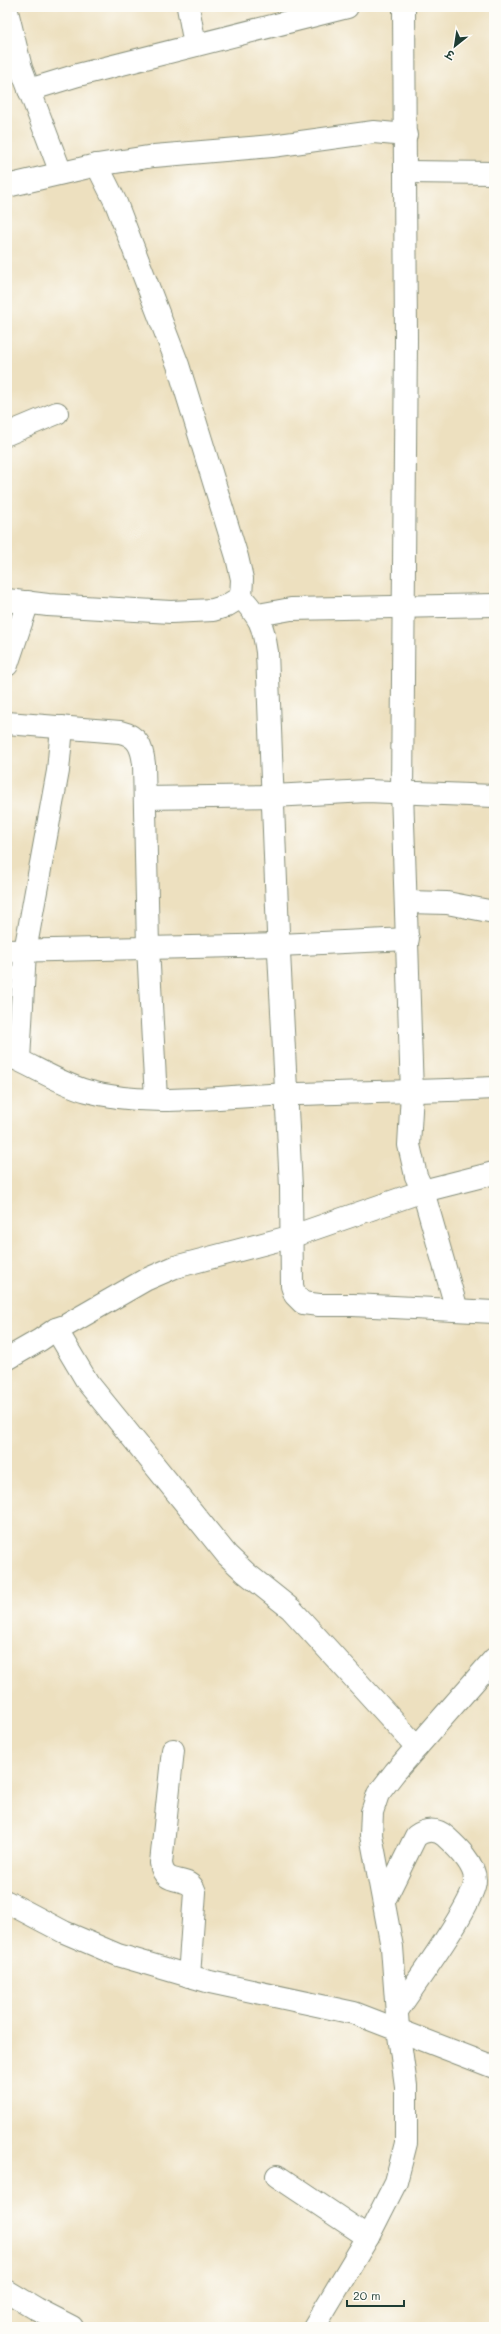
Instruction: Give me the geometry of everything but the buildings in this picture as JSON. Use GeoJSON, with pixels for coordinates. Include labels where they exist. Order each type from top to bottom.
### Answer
{"type":"FeatureCollection","features":[{"type":"Feature","properties":{"kind":"street"},"geometry":{"type":"LineString","coordinates":[[188,7],[195,46]]}},
{"type":"Feature","properties":{"kind":"street"},"geometry":{"type":"LineString","coordinates":[[29,90],[78,75],[347,7]]}},
{"type":"Feature","properties":{"kind":"street"},"geometry":{"type":"LineString","coordinates":[[404,7],[406,172],[402,792],[407,902],[412,1093],[409,1145],[416,1176],[423,1191],[457,1310]]}},
{"type":"Feature","properties":{"kind":"street"},"geometry":{"type":"LineString","coordinates":[[7,11],[15,49],[61,173]]}},
{"type":"Feature","properties":{"kind":"street"},"geometry":{"type":"LineString","coordinates":[[7,186],[97,165],[154,156],[272,146],[374,132],[406,135]]}},
{"type":"Feature","properties":{"kind":"street"},"geometry":{"type":"LineString","coordinates":[[97,165],[116,203],[178,365],[237,557],[242,579],[241,597],[258,615],[264,630],[267,652],[278,945],[287,1094],[293,1236],[292,1286],[295,1295],[303,1303],[494,1312]]}},
{"type":"Feature","properties":{"kind":"street"},"geometry":{"type":"LineString","coordinates":[[406,172],[494,173]]}},
{"type":"Feature","properties":{"kind":"street"},"geometry":{"type":"LineString","coordinates":[[7,434],[57,414]]}},
{"type":"Feature","properties":{"kind":"street"},"geometry":{"type":"LineString","coordinates":[[7,600],[48,605],[185,612],[212,610],[226,606],[241,597]]}},
{"type":"Feature","properties":{"kind":"street"},"geometry":{"type":"LineString","coordinates":[[7,665],[28,602]]}},
{"type":"Feature","properties":{"kind":"street"},"geometry":{"type":"LineString","coordinates":[[258,615],[291,609],[404,608],[494,605]]}},
{"type":"Feature","properties":{"kind":"street"},"geometry":{"type":"LineString","coordinates":[[7,724],[62,727],[131,734],[138,741],[143,753],[148,947],[156,1099]]}},
{"type":"Feature","properties":{"kind":"street"},"geometry":{"type":"LineString","coordinates":[[62,727],[58,771],[16,951],[13,1057],[41,1072],[87,1091],[139,1100],[287,1094],[412,1093],[494,1088]]}},
{"type":"Feature","properties":{"kind":"street"},"geometry":{"type":"LineString","coordinates":[[145,798],[273,796],[367,791],[494,796]]}},
{"type":"Feature","properties":{"kind":"street"},"geometry":{"type":"LineString","coordinates":[[407,902],[447,902],[494,912]]}},
{"type":"Feature","properties":{"kind":"street"},"geometry":{"type":"LineString","coordinates":[[16,951],[278,945],[408,939]]}},
{"type":"Feature","properties":{"kind":"street"},"geometry":{"type":"LineString","coordinates":[[8,1356],[40,1340],[56,1329],[65,1326],[145,1280],[175,1267],[293,1236],[423,1191],[494,1173]]}},
{"type":"Feature","properties":{"kind":"street"},"geometry":{"type":"LineString","coordinates":[[56,1329],[88,1383],[227,1555],[246,1573],[291,1609],[417,1747]]}},
{"type":"Feature","properties":{"kind":"street"},"geometry":{"type":"LineString","coordinates":[[314,2327],[368,2237],[396,2182],[406,2144],[406,2086],[398,2020],[392,1947],[371,1835],[372,1812],[378,1794],[494,1659]]}},
{"type":"Feature","properties":{"kind":"street"},"geometry":{"type":"LineString","coordinates":[[173,1750],[161,1863],[166,1876],[171,1879],[188,1883],[193,1886],[195,1892],[189,1976]]}},
{"type":"Feature","properties":{"kind":"street"},"geometry":{"type":"LineString","coordinates":[[384,1901],[416,1836],[425,1830],[436,1831],[445,1836],[471,1865],[475,1880],[465,1908],[398,2020]]}},
{"type":"Feature","properties":{"kind":"street"},"geometry":{"type":"LineString","coordinates":[[7,1902],[64,1932],[118,1955],[261,1995],[318,2004],[354,2013],[398,2020],[494,2067]]}},
{"type":"Feature","properties":{"kind":"street"},"geometry":{"type":"LineString","coordinates":[[277,2176],[368,2237]]}},
{"type":"Feature","properties":{"kind":"street"},"geometry":{"type":"LineString","coordinates":[[7,2290],[37,2309],[72,2327]]}}]}
